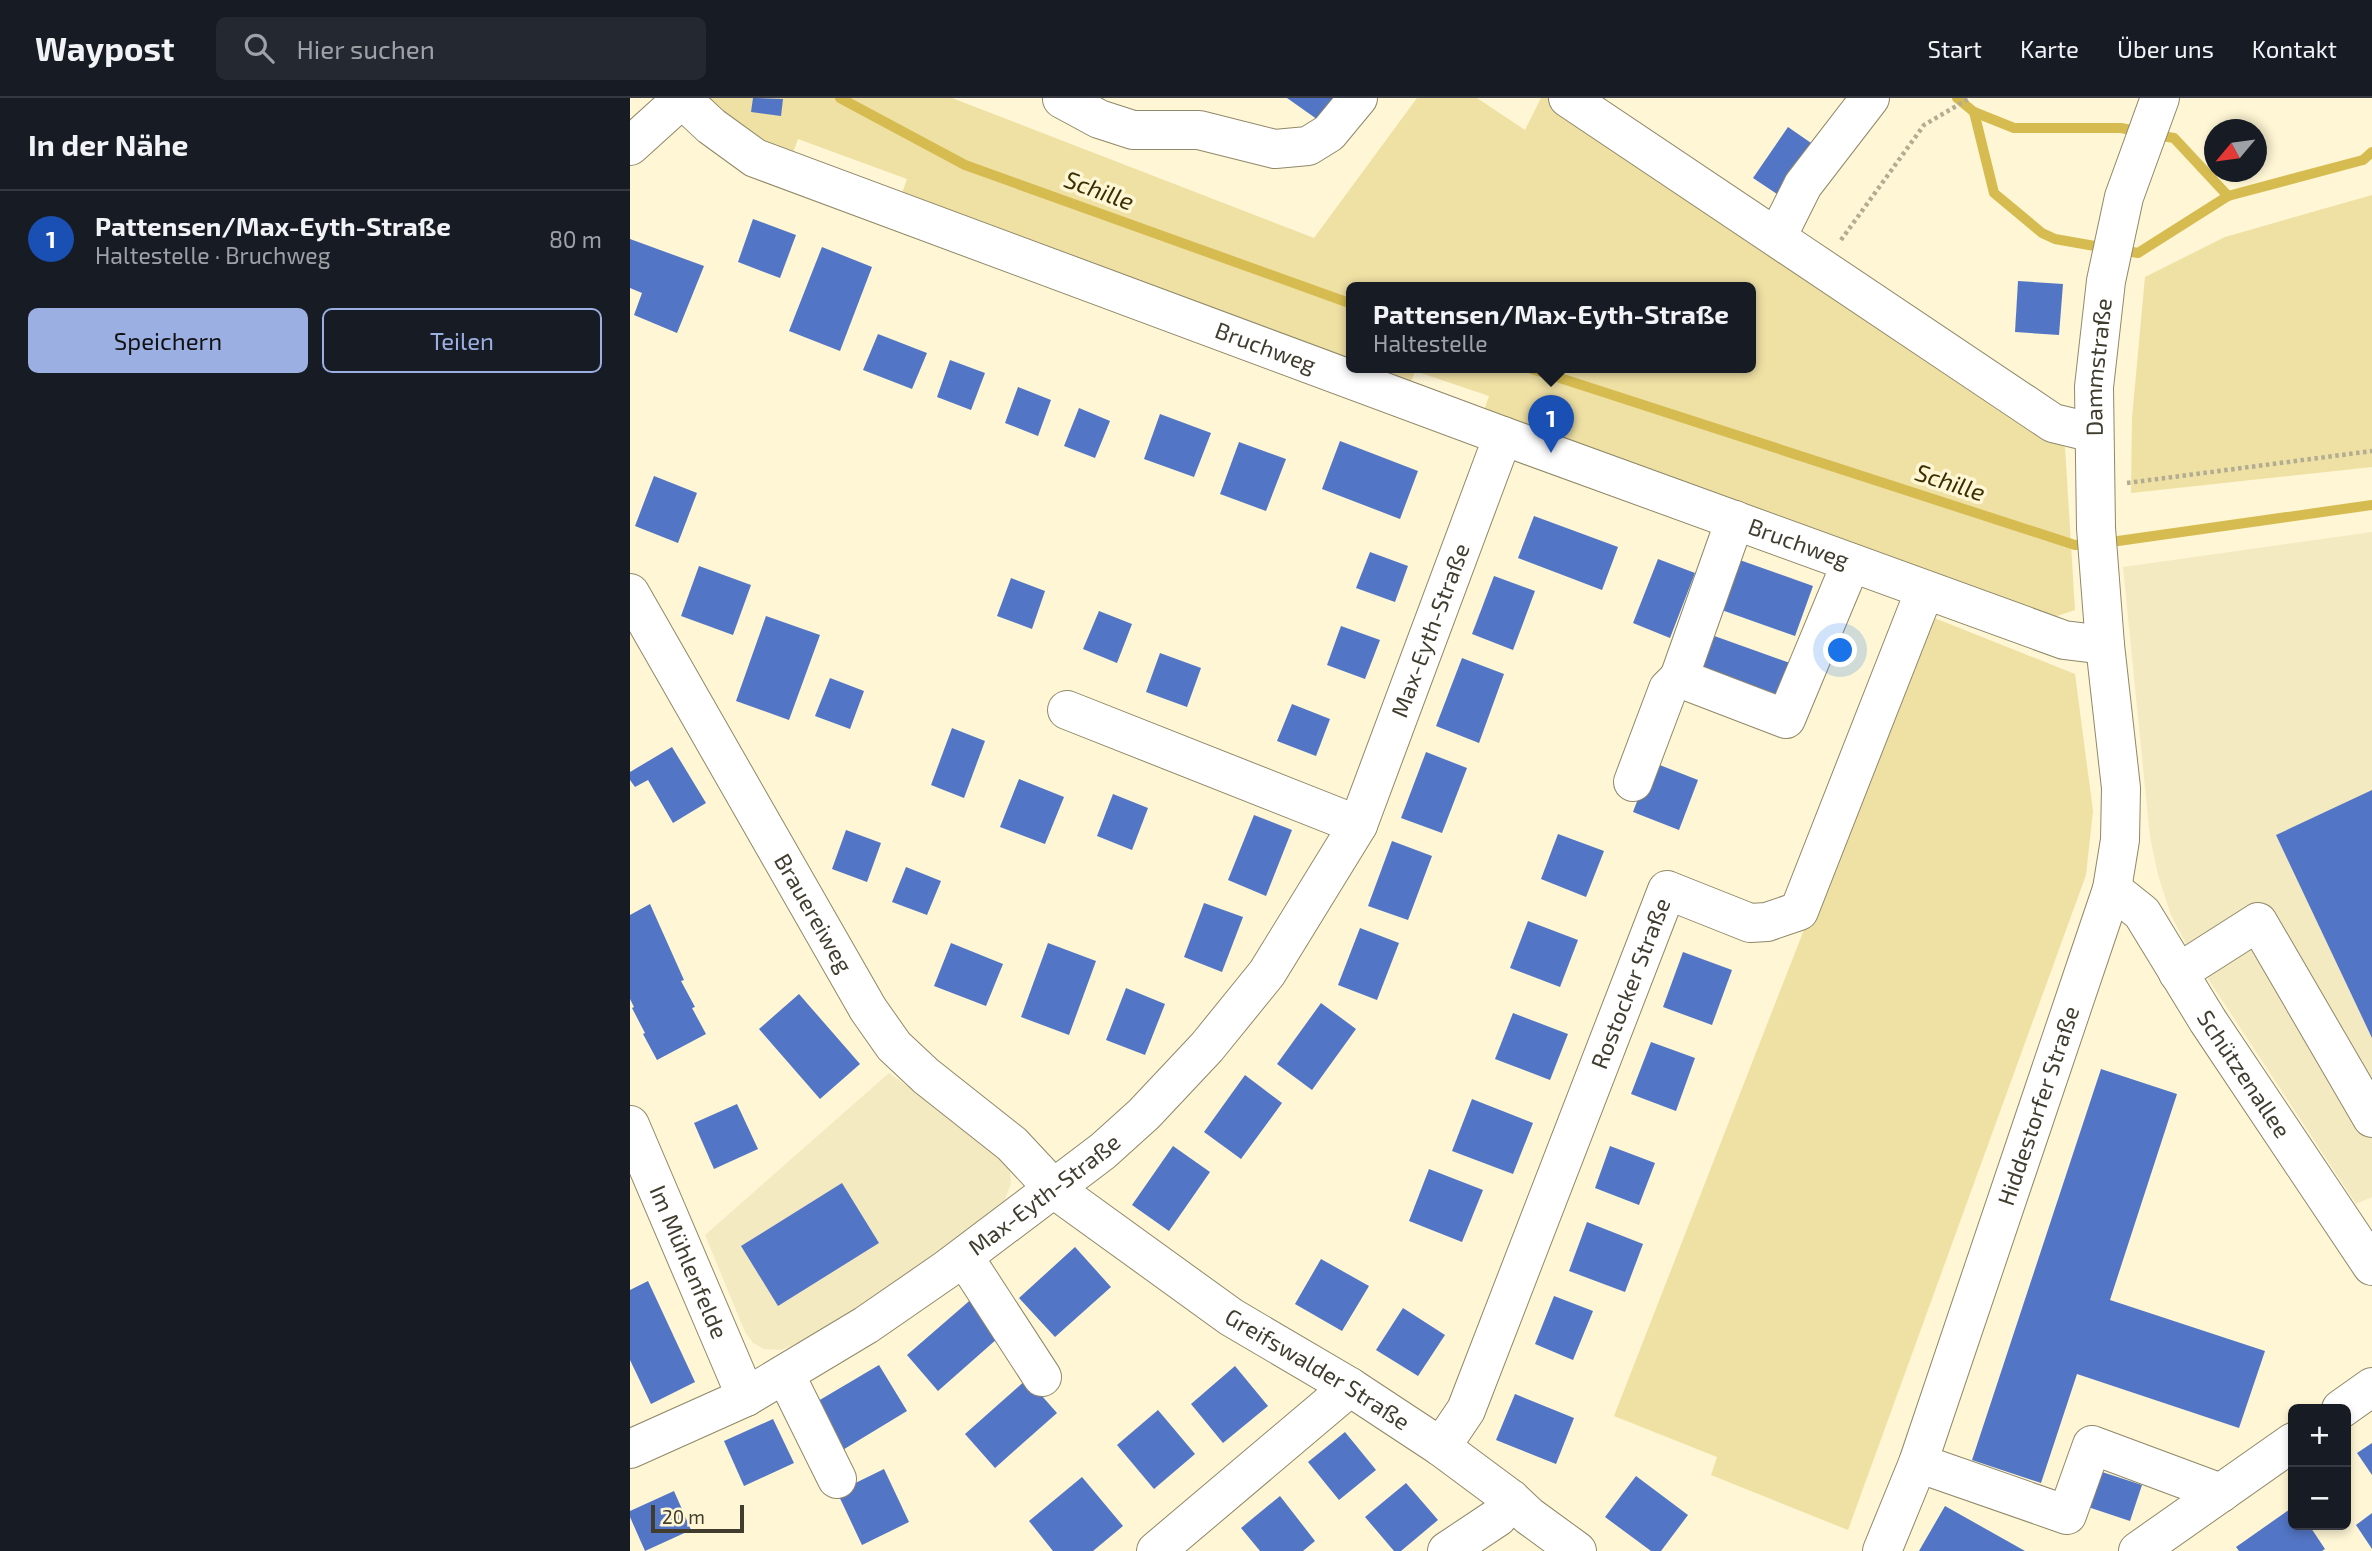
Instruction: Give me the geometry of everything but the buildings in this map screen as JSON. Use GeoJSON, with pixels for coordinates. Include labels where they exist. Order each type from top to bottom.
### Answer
{"type":"FeatureCollection","features":[{"type":"Feature","properties":{"kind":"street"},"geometry":{"type":"LineString","coordinates":[[630,146],[682,98]]}},
{"type":"Feature","properties":{"kind":"street","name":"Bruchweg"},"geometry":{"type":"LineString","coordinates":[[682,98],[711,126],[755,158],[1925,590],[2064,640],[2105,645]]}},
{"type":"Feature","properties":{"kind":"street"},"geometry":{"type":"LineString","coordinates":[[1062,99],[1099,119],[1133,130],[1199,130],[1275,149],[1308,146],[1329,133],[1358,98]]}},
{"type":"Feature","properties":{"kind":"street"},"geometry":{"type":"LineString","coordinates":[[1568,98],[2053,423],[2094,433]]}},
{"type":"Feature","properties":{"kind":"street"},"geometry":{"type":"LineString","coordinates":[[1777,237],[1803,184],[1870,98]]}},
{"type":"Feature","properties":{"kind":"street","name":"Dammstraße"},"geometry":{"type":"LineString","coordinates":[[2105,645],[2097,544],[2094,433],[2099,331],[2124,197],[2158,104]]}},
{"type":"Feature","properties":{"kind":"street","name":"Max-Eyth-Straße"},"geometry":{"type":"LineString","coordinates":[[630,1448],[746,1397],[866,1325],[964,1257],[1103,1150],[1144,1114],[1207,1047],[1267,973],[1358,825],[1503,436]]}},
{"type":"Feature","properties":{"kind":"street"},"geometry":{"type":"LineString","coordinates":[[1633,782],[1668,689],[1679,678],[1735,520]]}},
{"type":"Feature","properties":{"kind":"street"},"geometry":{"type":"LineString","coordinates":[[1679,678],[1786,719],[1851,563]]}},
{"type":"Feature","properties":{"kind":"street","name":"Rostocker Straße"},"geometry":{"type":"LineString","coordinates":[[1441,1447],[1466,1410],[1667,890],[1750,923],[1767,922],[1799,911],[1925,590]]}},
{"type":"Feature","properties":{"kind":"street","name":"Brauereiweg"},"geometry":{"type":"LineString","coordinates":[[630,593],[868,1009],[894,1046],[926,1076],[1012,1143],[1054,1189]]}},
{"type":"Feature","properties":{"kind":"street","name":"Hiddestorfer Straße"},"geometry":{"type":"LineString","coordinates":[[1882,1551],[1918,1464],[2112,888],[2120,840],[2121,788],[2105,645]]}},
{"type":"Feature","properties":{"kind":"street"},"geometry":{"type":"LineString","coordinates":[[1067,710],[1358,825]]}},
{"type":"Feature","properties":{"kind":"street","name":"Schützenallee"},"geometry":{"type":"LineString","coordinates":[[2112,888],[2142,913],[2178,973],[2359,1220],[2372,1266]]}},
{"type":"Feature","properties":{"kind":"street"},"geometry":{"type":"LineString","coordinates":[[2178,973],[2258,922],[2372,1118]]}},
{"type":"Feature","properties":{"kind":"street","name":"Im Mühlenfelde"},"geometry":{"type":"LineString","coordinates":[[630,1125],[746,1397]]}},
{"type":"Feature","properties":{"kind":"street","name":"Greifswalder Straße"},"geometry":{"type":"LineString","coordinates":[[1054,1189],[1231,1317],[1350,1387],[1441,1447],[1577,1551]]}},
{"type":"Feature","properties":{"kind":"street"},"geometry":{"type":"LineString","coordinates":[[964,1257],[1042,1377]]}},
{"type":"Feature","properties":{"kind":"street"},"geometry":{"type":"LineString","coordinates":[[785,1374],[837,1479]]}},
{"type":"Feature","properties":{"kind":"street"},"geometry":{"type":"LineString","coordinates":[[1156,1551],[1350,1387]]}},
{"type":"Feature","properties":{"kind":"street"},"geometry":{"type":"LineString","coordinates":[[2348,1404],[2372,1387]]}},
{"type":"Feature","properties":{"kind":"street"},"geometry":{"type":"LineString","coordinates":[[1918,1464],[2067,1515],[2092,1445],[2221,1493]]}},
{"type":"Feature","properties":{"kind":"street"},"geometry":{"type":"LineString","coordinates":[[2138,1551],[2288,1446]]}},
{"type":"Feature","properties":{"kind":"street"},"geometry":{"type":"LineString","coordinates":[[1447,1551],[1498,1517],[1511,1499]]}},
{"type":"Feature","properties":{"kind":"path"},"geometry":{"type":"LineString","coordinates":[[1822,266],[1924,125],[1970,98]]}},
{"type":"Feature","properties":{"kind":"path"},"geometry":{"type":"LineString","coordinates":[[2095,483],[2127,483],[2372,451]]}},
{"type":"Feature","properties":{"kind":"shaded area"},"geometry":{"type":"Polygon","coordinates":[[[704,98],[952,98],[1314,238],[1417,98],[1477,98],[1525,130],[1541,98],[1548,98],[2065,447],[2075,610],[2054,617],[1482,416],[1489,396],[1421,373],[1756,373],[1756,282],[1346,282],[1346,367],[899,202],[907,179],[798,139],[790,161],[704,98]]]}},
{"type":"Feature","properties":{"kind":"shaded area"},"geometry":{"type":"Polygon","coordinates":[[[2372,195],[2372,467],[2131,493],[2132,418],[2145,277],[2225,237],[2372,195]]]}},
{"type":"Feature","properties":{"kind":"shaded area"},"geometry":{"type":"Polygon","coordinates":[[[1362,373],[1414,373],[1408,390],[1362,373]]]}},
{"type":"Feature","properties":{"kind":"shaded area"},"geometry":{"type":"Polygon","coordinates":[[[2372,532],[2372,1197],[2356,1204],[2189,950],[2171,915],[2158,875],[2150,837],[2123,567],[2372,532]]]}},
{"type":"Feature","properties":{"kind":"shaded area"},"geometry":{"type":"Polygon","coordinates":[[[1927,615],[2075,674],[2093,811],[2086,875],[1848,1530],[1711,1475],[1717,1457],[1614,1416],[1927,615]]]}},
{"type":"Feature","properties":{"kind":"shaded area"},"geometry":{"type":"Polygon","coordinates":[[[889,1073],[994,1148],[1010,1171],[1011,1183],[1003,1205],[908,1276],[812,1337],[781,1350],[764,1349],[753,1343],[745,1332],[705,1235],[889,1073]]]}},
{"type":"Feature","properties":{"kind":"waterway","name":"Schille"},"geometry":{"type":"LineString","coordinates":[[840,98],[965,165],[1346,302]]}},
{"type":"Feature","properties":{"kind":"waterway"},"geometry":{"type":"LineString","coordinates":[[1957,98],[1974,112],[1994,193],[2042,233],[2055,239],[2106,248]]}},
{"type":"Feature","properties":{"kind":"waterway"},"geometry":{"type":"LineString","coordinates":[[1974,112],[2014,128],[2121,128],[2141,132]]}},
{"type":"Feature","properties":{"kind":"waterway"},"geometry":{"type":"LineString","coordinates":[[2156,135],[2174,138],[2228,196]]}},
{"type":"Feature","properties":{"kind":"waterway"},"geometry":{"type":"LineString","coordinates":[[2121,250],[2138,253],[2228,196],[2363,160],[2372,152]]}},
{"type":"Feature","properties":{"kind":"waterway","name":"Schille"},"geometry":{"type":"LineString","coordinates":[[1545,373],[2075,545],[2089,544]]}},
{"type":"Feature","properties":{"kind":"waterway","name":"Schille"},"geometry":{"type":"LineString","coordinates":[[2104,543],[2372,505]]}},
{"type":"Feature","properties":{"kind":"place","name":"Pattensen/Max-Eyth-Straße"},"geometry":{"type":"Point","coordinates":[1551,453]}}]}
